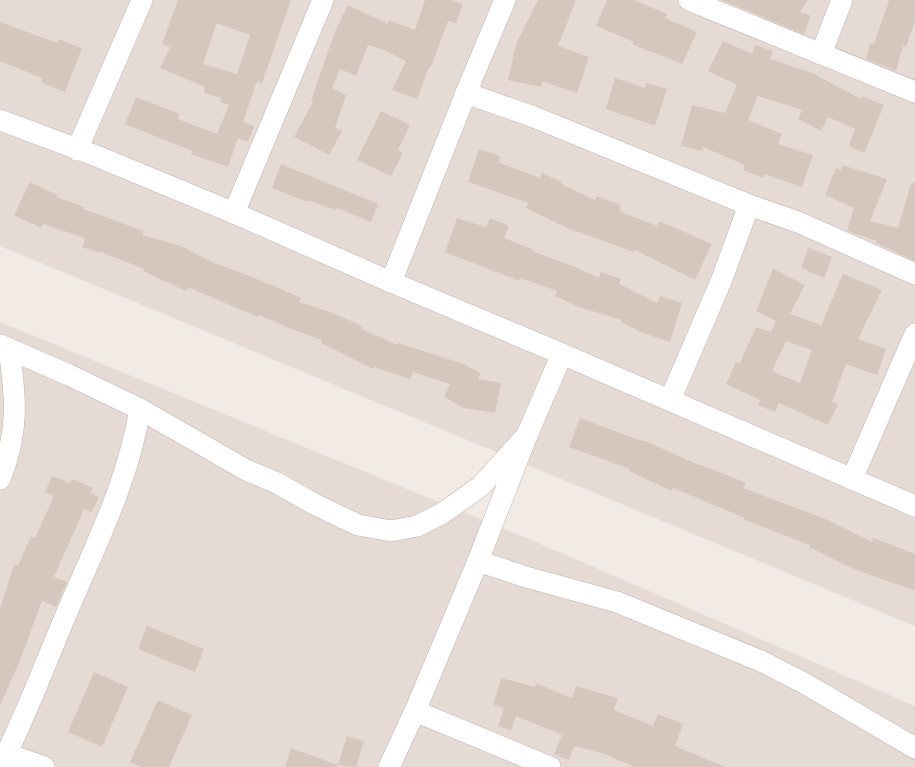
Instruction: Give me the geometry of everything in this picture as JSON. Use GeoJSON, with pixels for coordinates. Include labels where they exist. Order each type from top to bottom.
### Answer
{"type":"FeatureCollection","features":[{"type":"Feature","properties":{"kind":"street"},"geometry":{"type":"LineString","coordinates":[[77,150],[142,0]]}},
{"type":"Feature","properties":{"kind":"street"},"geometry":{"type":"LineString","coordinates":[[234,213],[323,0]]}},
{"type":"Feature","properties":{"kind":"street"},"geometry":{"type":"LineString","coordinates":[[391,282],[466,93],[505,0]]}},
{"type":"Feature","properties":{"kind":"street"},"geometry":{"type":"LineString","coordinates":[[689,0],[915,92]]}},
{"type":"Feature","properties":{"kind":"street"},"geometry":{"type":"LineString","coordinates":[[821,54],[842,0]]}},
{"type":"Feature","properties":{"kind":"street"},"geometry":{"type":"LineString","coordinates":[[466,93],[534,117],[750,205],[798,222],[915,274]]}},
{"type":"Feature","properties":{"kind":"street"},"geometry":{"type":"LineString","coordinates":[[0,120],[99,157],[234,213],[391,282],[915,506]]}},
{"type":"Feature","properties":{"kind":"street"},"geometry":{"type":"LineString","coordinates":[[670,400],[722,279],[750,205]]}},
{"type":"Feature","properties":{"kind":"street"},"geometry":{"type":"LineString","coordinates":[[852,479],[915,334]]}},
{"type":"Feature","properties":{"kind":"street"},"geometry":{"type":"LineString","coordinates":[[5,347],[69,375],[140,409],[246,470],[277,482],[314,504],[358,525],[391,531],[417,526],[449,508],[481,486],[527,435]]}},
{"type":"Feature","properties":{"kind":"street"},"geometry":{"type":"LineString","coordinates":[[0,479],[14,428],[15,394],[5,347]]}},
{"type":"Feature","properties":{"kind":"street"},"geometry":{"type":"LineString","coordinates":[[389,767],[416,711],[478,561],[527,435],[562,354]]}},
{"type":"Feature","properties":{"kind":"street"},"geometry":{"type":"LineString","coordinates":[[44,767],[4,760],[120,489],[136,436],[140,409]]}},
{"type":"Feature","properties":{"kind":"street"},"geometry":{"type":"LineString","coordinates":[[478,561],[526,577],[617,602],[761,661],[804,682],[915,748]]}},
{"type":"Feature","properties":{"kind":"street"},"geometry":{"type":"LineString","coordinates":[[416,711],[550,767]]}},
{"type":"Feature","properties":{"kind":"shaded area"},"geometry":{"type":"Polygon","coordinates":[[[0,0],[915,0],[915,626],[0,246],[0,0]]]}},
{"type":"Feature","properties":{"kind":"shaded area"},"geometry":{"type":"Polygon","coordinates":[[[0,322],[529,539],[915,706],[915,767],[0,767],[0,322]]]}},
{"type":"Feature","properties":{"kind":"building"},"geometry":{"type":"Polygon","coordinates":[[[178,0],[291,0],[262,83],[257,81],[243,122],[254,126],[248,142],[238,138],[228,167],[191,154],[192,151],[125,124],[136,97],[180,114],[178,119],[217,134],[229,105],[220,102],[221,98],[204,93],[205,87],[160,68],[170,47],[162,44],[178,0]],[[217,23],[203,64],[237,74],[250,35],[217,23]]]}},
{"type":"Feature","properties":{"kind":"building"},"geometry":{"type":"Polygon","coordinates":[[[425,0],[451,0],[463,4],[456,23],[448,21],[417,99],[392,90],[406,61],[384,50],[368,45],[356,76],[340,69],[332,88],[346,95],[335,128],[342,131],[329,155],[294,137],[313,102],[311,101],[336,29],[348,5],[388,24],[389,20],[415,30],[425,0]]]}},
{"type":"Feature","properties":{"kind":"building"},"geometry":{"type":"Polygon","coordinates":[[[538,0],[576,0],[558,46],[589,57],[577,93],[542,81],[541,87],[508,80],[516,44],[538,0]]]}},
{"type":"Feature","properties":{"kind":"building"},"geometry":{"type":"Polygon","coordinates":[[[607,0],[634,0],[667,14],[665,18],[697,32],[682,64],[650,52],[632,44],[634,42],[596,26],[607,0]]]}},
{"type":"Feature","properties":{"kind":"building"},"geometry":{"type":"Polygon","coordinates":[[[721,0],[808,0],[800,12],[811,16],[804,34],[721,0]]]}},
{"type":"Feature","properties":{"kind":"building"},"geometry":{"type":"Polygon","coordinates":[[[889,0],[915,0],[915,21],[906,47],[903,46],[896,71],[866,59],[870,43],[874,44],[889,0]]]}},
{"type":"Feature","properties":{"kind":"building"},"geometry":{"type":"Polygon","coordinates":[[[0,22],[57,43],[58,39],[82,48],[65,92],[41,82],[42,78],[0,61],[0,22]]]}},
{"type":"Feature","properties":{"kind":"building"},"geometry":{"type":"Polygon","coordinates":[[[723,41],[752,54],[755,45],[773,51],[770,59],[812,73],[861,99],[862,96],[884,105],[864,153],[849,146],[855,129],[828,117],[821,131],[798,119],[802,110],[758,96],[748,120],[782,134],[778,144],[813,155],[802,187],[765,174],[763,178],[743,170],[745,165],[703,147],[702,151],[681,146],[692,105],[725,113],[737,85],[708,71],[723,41]]]}},
{"type":"Feature","properties":{"kind":"building"},"geometry":{"type":"Polygon","coordinates":[[[615,78],[645,88],[647,83],[667,89],[655,126],[606,109],[615,78]]]}},
{"type":"Feature","properties":{"kind":"building"},"geometry":{"type":"Polygon","coordinates":[[[381,111],[410,125],[398,150],[403,153],[391,176],[357,160],[381,111]]]}},
{"type":"Feature","properties":{"kind":"building"},"geometry":{"type":"Polygon","coordinates":[[[479,149],[500,156],[498,162],[540,178],[542,173],[595,200],[597,196],[621,205],[619,211],[657,226],[659,221],[712,244],[695,280],[635,250],[634,252],[567,228],[526,208],[529,203],[468,182],[479,149]]]}},
{"type":"Feature","properties":{"kind":"building"},"geometry":{"type":"Polygon","coordinates":[[[281,164],[378,204],[371,222],[337,208],[336,210],[308,200],[307,202],[272,188],[281,164]]]}},
{"type":"Feature","properties":{"kind":"building"},"geometry":{"type":"Polygon","coordinates":[[[842,165],[887,179],[870,221],[898,228],[911,183],[915,183],[915,261],[876,243],[877,241],[847,231],[854,208],[825,195],[836,168],[841,170],[842,165]]]}},
{"type":"Feature","properties":{"kind":"building"},"geometry":{"type":"Polygon","coordinates":[[[30,182],[57,195],[56,197],[84,207],[83,209],[144,231],[142,235],[181,246],[212,262],[272,285],[301,298],[299,302],[328,311],[362,326],[361,329],[398,345],[398,343],[461,363],[481,373],[478,379],[501,383],[495,413],[464,408],[444,397],[450,384],[413,372],[410,379],[374,367],[373,369],[321,343],[322,340],[259,315],[258,317],[188,287],[186,291],[143,271],[144,269],[101,252],[100,253],[82,247],[85,238],[43,224],[41,228],[14,215],[30,182]]]}},
{"type":"Feature","properties":{"kind":"building"},"geometry":{"type":"Polygon","coordinates":[[[457,218],[486,227],[490,218],[509,226],[504,238],[532,249],[532,251],[575,267],[599,278],[601,272],[621,279],[619,284],[657,303],[660,296],[682,303],[670,342],[643,333],[621,322],[622,320],[579,307],[555,296],[557,291],[520,278],[519,281],[445,252],[457,218]]]}},
{"type":"Feature","properties":{"kind":"building"},"geometry":{"type":"Polygon","coordinates":[[[808,248],[832,257],[824,278],[801,268],[808,248]]]}},
{"type":"Feature","properties":{"kind":"building"},"geometry":{"type":"Polygon","coordinates":[[[773,269],[805,285],[790,314],[821,325],[843,274],[882,290],[858,339],[886,349],[877,375],[846,364],[832,402],[838,404],[828,425],[779,403],[775,412],[758,405],[760,400],[726,384],[736,362],[740,363],[756,327],[771,332],[776,321],[756,311],[773,269]],[[786,341],[772,371],[800,383],[812,350],[786,341]]]}},
{"type":"Feature","properties":{"kind":"building"},"geometry":{"type":"Polygon","coordinates":[[[580,418],[642,441],[643,440],[701,466],[702,465],[746,483],[743,488],[825,519],[872,542],[873,538],[915,554],[915,591],[849,567],[809,547],[810,545],[744,520],[745,518],[673,488],[672,491],[629,471],[630,469],[569,447],[580,418]]]}},
{"type":"Feature","properties":{"kind":"building"},"geometry":{"type":"Polygon","coordinates":[[[52,476],[70,483],[72,479],[93,488],[90,493],[99,497],[92,512],[84,509],[54,577],[67,582],[56,607],[42,601],[21,658],[0,706],[0,608],[15,564],[18,566],[31,536],[35,538],[54,496],[45,492],[52,476]]]}},
{"type":"Feature","properties":{"kind":"building"},"geometry":{"type":"Polygon","coordinates":[[[147,626],[204,649],[195,672],[138,649],[147,626]]]}},
{"type":"Feature","properties":{"kind":"building"},"geometry":{"type":"Polygon","coordinates":[[[94,672],[128,687],[102,747],[68,732],[94,672]]]}},
{"type":"Feature","properties":{"kind":"building"},"geometry":{"type":"Polygon","coordinates":[[[501,678],[535,687],[536,683],[572,698],[576,686],[618,698],[614,710],[653,726],[658,714],[683,724],[675,746],[725,767],[635,767],[602,753],[574,746],[569,760],[554,754],[562,735],[516,716],[511,731],[498,726],[504,708],[493,705],[501,678]]]}},
{"type":"Feature","properties":{"kind":"building"},"geometry":{"type":"Polygon","coordinates":[[[158,700],[192,715],[169,767],[141,767],[130,762],[158,700]]]}},
{"type":"Feature","properties":{"kind":"building"},"geometry":{"type":"Polygon","coordinates":[[[347,736],[364,741],[356,767],[338,765],[347,736]]]}},
{"type":"Feature","properties":{"kind":"building"},"geometry":{"type":"Polygon","coordinates":[[[291,748],[338,765],[337,767],[285,767],[291,748]]]}}]}
